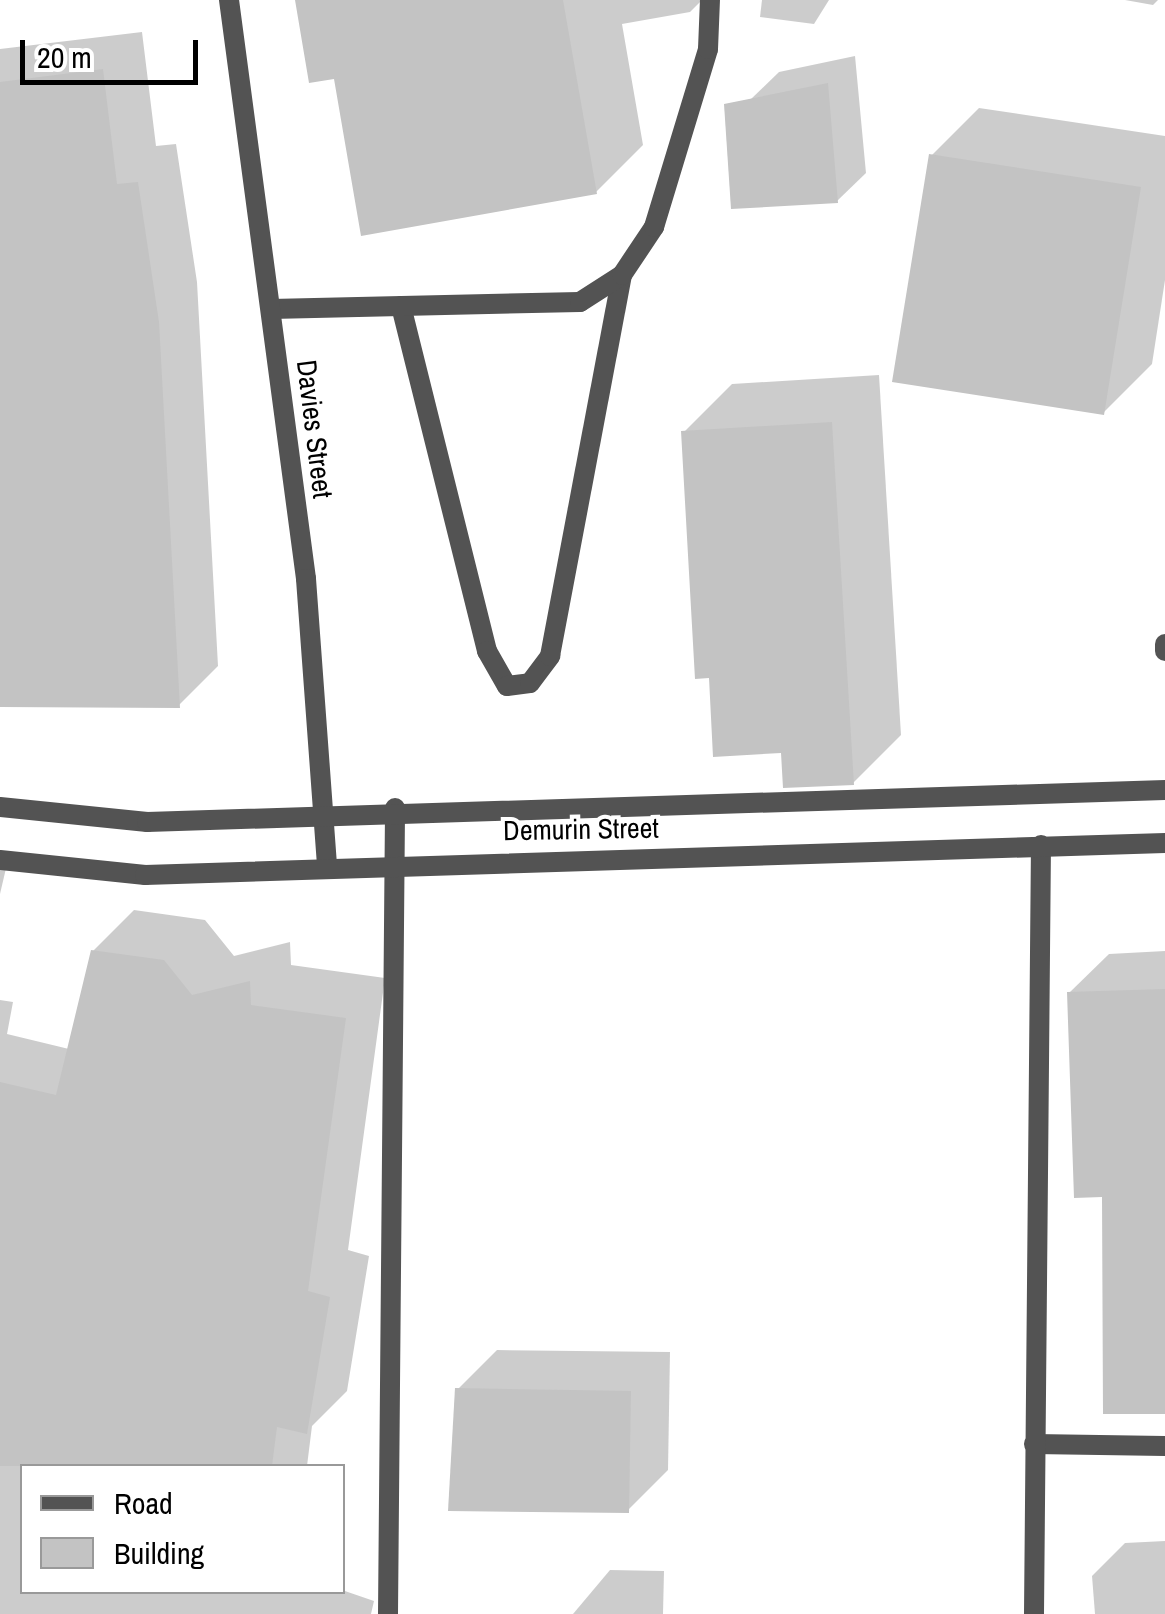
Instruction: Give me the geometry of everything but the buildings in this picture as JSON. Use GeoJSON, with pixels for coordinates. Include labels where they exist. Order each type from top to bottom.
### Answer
{"type":"FeatureCollection","features":[{"type":"Feature","properties":{"kind":"street","name":"Davies Street"},"geometry":{"type":"LineString","coordinates":[[229,0],[306,579],[327,868]]}},
{"type":"Feature","properties":{"kind":"street"},"geometry":{"type":"LineString","coordinates":[[401,306],[487,650],[506,686],[530,683],[550,656],[622,275],[654,227],[708,48],[710,0]]}},
{"type":"Feature","properties":{"kind":"street"},"geometry":{"type":"LineString","coordinates":[[271,309],[580,302],[622,275]]}},
{"type":"Feature","properties":{"kind":"street","name":"Demurin Street"},"geometry":{"type":"LineString","coordinates":[[0,807],[146,822],[395,808],[1165,790]]}},
{"type":"Feature","properties":{"kind":"street"},"geometry":{"type":"LineString","coordinates":[[388,1614],[395,808]]}},
{"type":"Feature","properties":{"kind":"street"},"geometry":{"type":"LineString","coordinates":[[1034,1614],[1040,844]]}},
{"type":"Feature","properties":{"kind":"street","name":"Demurin Street"},"geometry":{"type":"LineString","coordinates":[[0,860],[145,875],[327,868],[396,861],[1165,844]]}},
{"type":"Feature","properties":{"kind":"street"},"geometry":{"type":"LineString","coordinates":[[1034,1444],[1165,1446]]}}]}
